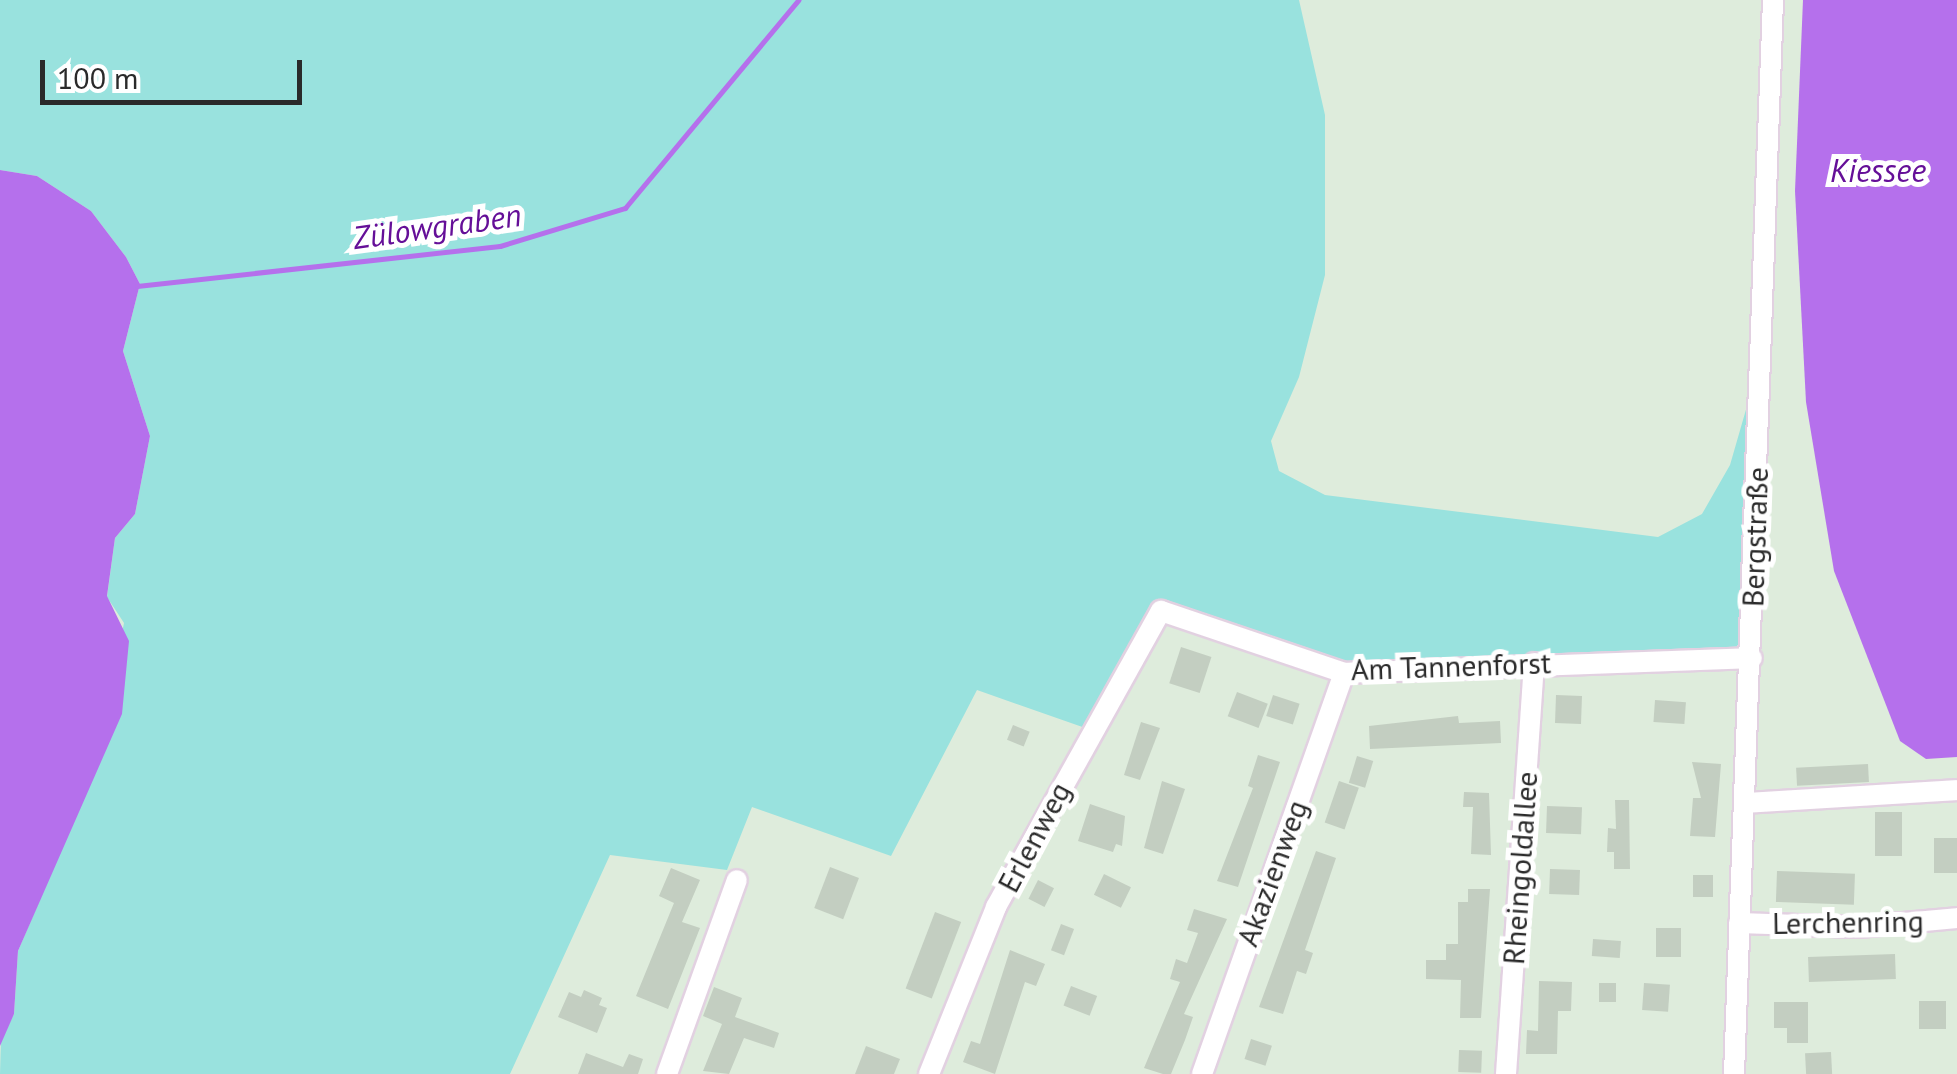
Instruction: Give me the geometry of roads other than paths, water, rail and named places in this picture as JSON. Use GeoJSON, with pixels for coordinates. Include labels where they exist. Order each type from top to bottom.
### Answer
{"type":"FeatureCollection","features":[{"type":"Feature","properties":{"kind":"street","name":"Bergstraße"},"geometry":{"type":"LineString","coordinates":[[1734,1074],[1773,0]]}},
{"type":"Feature","properties":{"kind":"street","name":"Am Tannenforst"},"geometry":{"type":"LineString","coordinates":[[1161,610],[1344,674],[1534,662],[1752,658]]}},
{"type":"Feature","properties":{"kind":"street","name":"Erlenweg"},"geometry":{"type":"LineString","coordinates":[[929,1074],[996,907],[1161,610]]}},
{"type":"Feature","properties":{"kind":"street","name":"Rheingoldallee"},"geometry":{"type":"LineString","coordinates":[[1506,1074],[1534,662]]}},
{"type":"Feature","properties":{"kind":"street","name":"Akazienweg"},"geometry":{"type":"LineString","coordinates":[[1202,1074],[1344,674]]}},
{"type":"Feature","properties":{"kind":"street"},"geometry":{"type":"LineString","coordinates":[[1745,804],[1957,790]]}},
{"type":"Feature","properties":{"kind":"street"},"geometry":{"type":"LineString","coordinates":[[666,1074],[736,880]]}},
{"type":"Feature","properties":{"kind":"street","name":"Lerchenring"},"geometry":{"type":"LineString","coordinates":[[1738,923],[1859,926],[1957,918]]}},
{"type":"Feature","properties":{"kind":"water","name":"Kiessee"},"geometry":{"type":"Polygon","coordinates":[[[1803,0],[1957,0],[1957,757],[1926,759],[1900,741],[1834,571],[1806,402],[1795,191],[1803,0]]]}},
{"type":"Feature","properties":{"kind":"water"},"geometry":{"type":"Polygon","coordinates":[[[0,170],[37,176],[91,211],[126,257],[140,284],[123,351],[150,436],[135,514],[115,538],[107,596],[129,641],[122,714],[18,951],[14,1014],[0,1046],[0,170]]]}},
{"type":"Feature","properties":{"kind":"waterway","name":"Zülowgraben"},"geometry":{"type":"LineString","coordinates":[[137,286],[500,246],[625,208],[798,0]]}}]}
